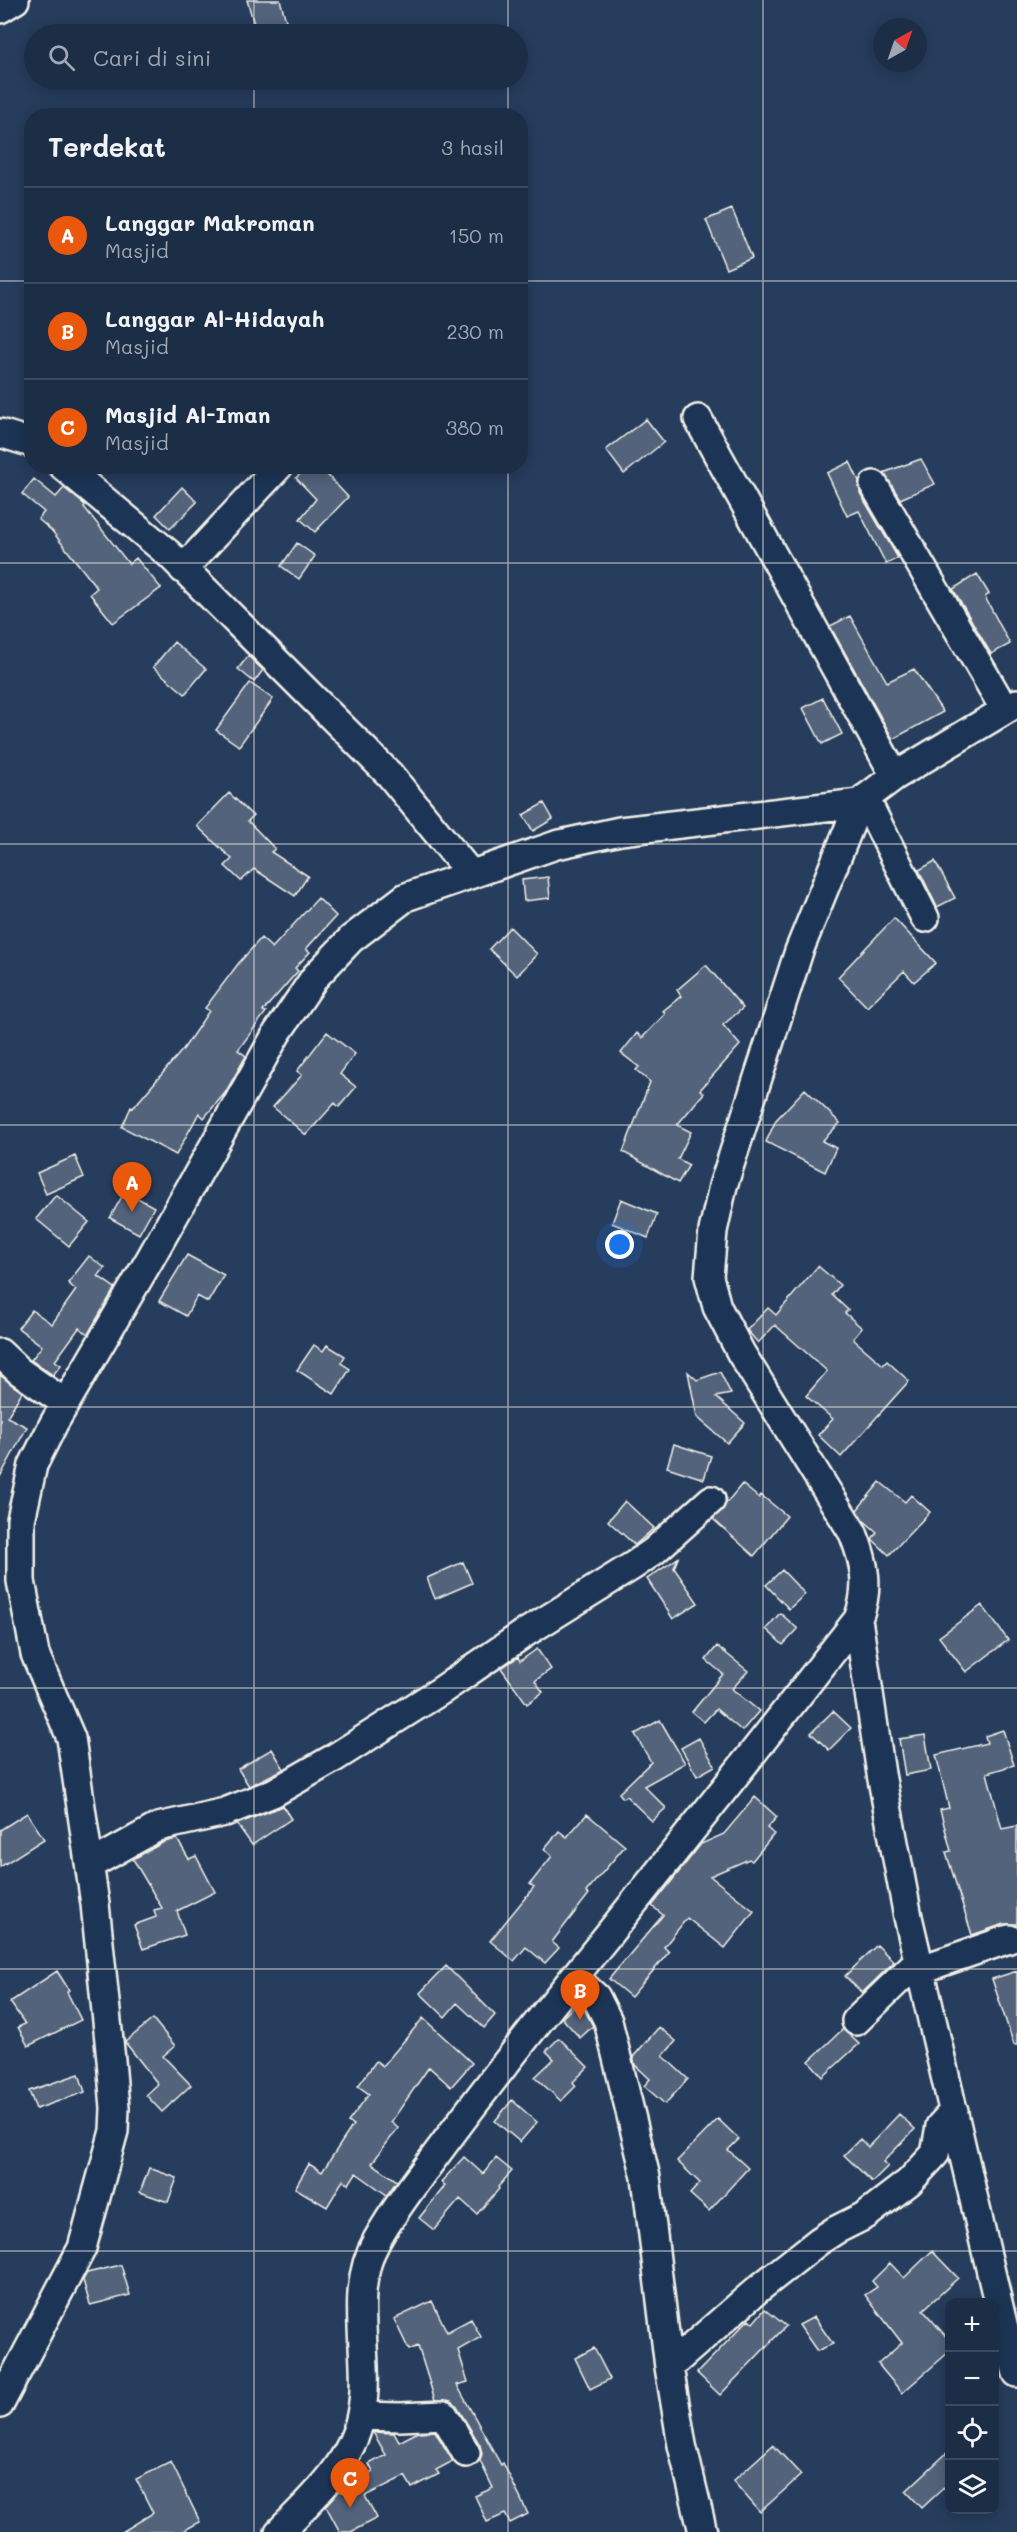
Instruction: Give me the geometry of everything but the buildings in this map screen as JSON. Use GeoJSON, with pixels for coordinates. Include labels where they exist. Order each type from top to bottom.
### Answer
{"type":"FeatureCollection","features":[{"type":"Feature","properties":{"kind":"street"},"geometry":{"type":"LineString","coordinates":[[0,9],[15,0]]}},
{"type":"Feature","properties":{"kind":"street"},"geometry":{"type":"LineString","coordinates":[[698,419],[895,776]]}},
{"type":"Feature","properties":{"kind":"street"},"geometry":{"type":"LineString","coordinates":[[0,433],[24,440]]}},
{"type":"Feature","properties":{"kind":"street"},"geometry":{"type":"LineString","coordinates":[[72,474],[183,569],[390,775],[471,873]]}},
{"type":"Feature","properties":{"kind":"street"},"geometry":{"type":"LineString","coordinates":[[183,569],[272,474]]}},
{"type":"Feature","properties":{"kind":"street"},"geometry":{"type":"LineString","coordinates":[[0,2404],[82,2247],[114,2131],[115,2108],[90,1864],[71,1738],[35,1654],[11,1527],[33,1465],[65,1403],[150,1259],[277,1033],[315,977],[351,939],[406,897],[556,845],[620,831],[862,800],[895,776],[1012,710],[874,485]]}},
{"type":"Feature","properties":{"kind":"street"},"geometry":{"type":"LineString","coordinates":[[862,800],[926,918]]}},
{"type":"Feature","properties":{"kind":"street"},"geometry":{"type":"LineString","coordinates":[[279,2532],[325,2485],[346,2456],[361,2416],[364,2395],[362,2294],[368,2257],[410,2190],[495,2075],[858,1619],[867,1590],[865,1571],[853,1533],[741,1353],[717,1307],[709,1277],[713,1231],[738,1136],[799,951],[862,800]]}},
{"type":"Feature","properties":{"kind":"street"},"geometry":{"type":"LineString","coordinates":[[0,1353],[19,1371],[65,1403]]}},
{"type":"Feature","properties":{"kind":"street"},"geometry":{"type":"LineString","coordinates":[[90,1864],[159,1827],[225,1812],[266,1796],[334,1758],[634,1565],[654,1551],[711,1500]]}},
{"type":"Feature","properties":{"kind":"street"},"geometry":{"type":"LineString","coordinates":[[858,1619],[881,1774],[918,1966],[1010,2326],[1017,2373]]}},
{"type":"Feature","properties":{"kind":"street"},"geometry":{"type":"LineString","coordinates":[[856,2021],[918,1966],[1009,1939]]}},
{"type":"Feature","properties":{"kind":"street"},"geometry":{"type":"LineString","coordinates":[[574,1977],[596,1997],[608,2021],[646,2177],[669,2367],[682,2445],[703,2532]]}},
{"type":"Feature","properties":{"kind":"street"},"geometry":{"type":"LineString","coordinates":[[669,2367],[756,2290],[819,2241],[866,2215],[909,2182],[935,2154],[940,2126],[954,2111]]}},
{"type":"Feature","properties":{"kind":"street"},"geometry":{"type":"LineString","coordinates":[[361,2416],[444,2415],[466,2453]]}},
{"type":"Feature","properties":{"kind":"place","name":"Langgar Makroman"},"geometry":{"type":"Point","coordinates":[132,1212]}},
{"type":"Feature","properties":{"kind":"place","name":"Langgar Al-Hidayah"},"geometry":{"type":"Point","coordinates":[580,2020]}},
{"type":"Feature","properties":{"kind":"place","name":"Masjid Al-Iman"},"geometry":{"type":"Point","coordinates":[350,2508]}}]}
